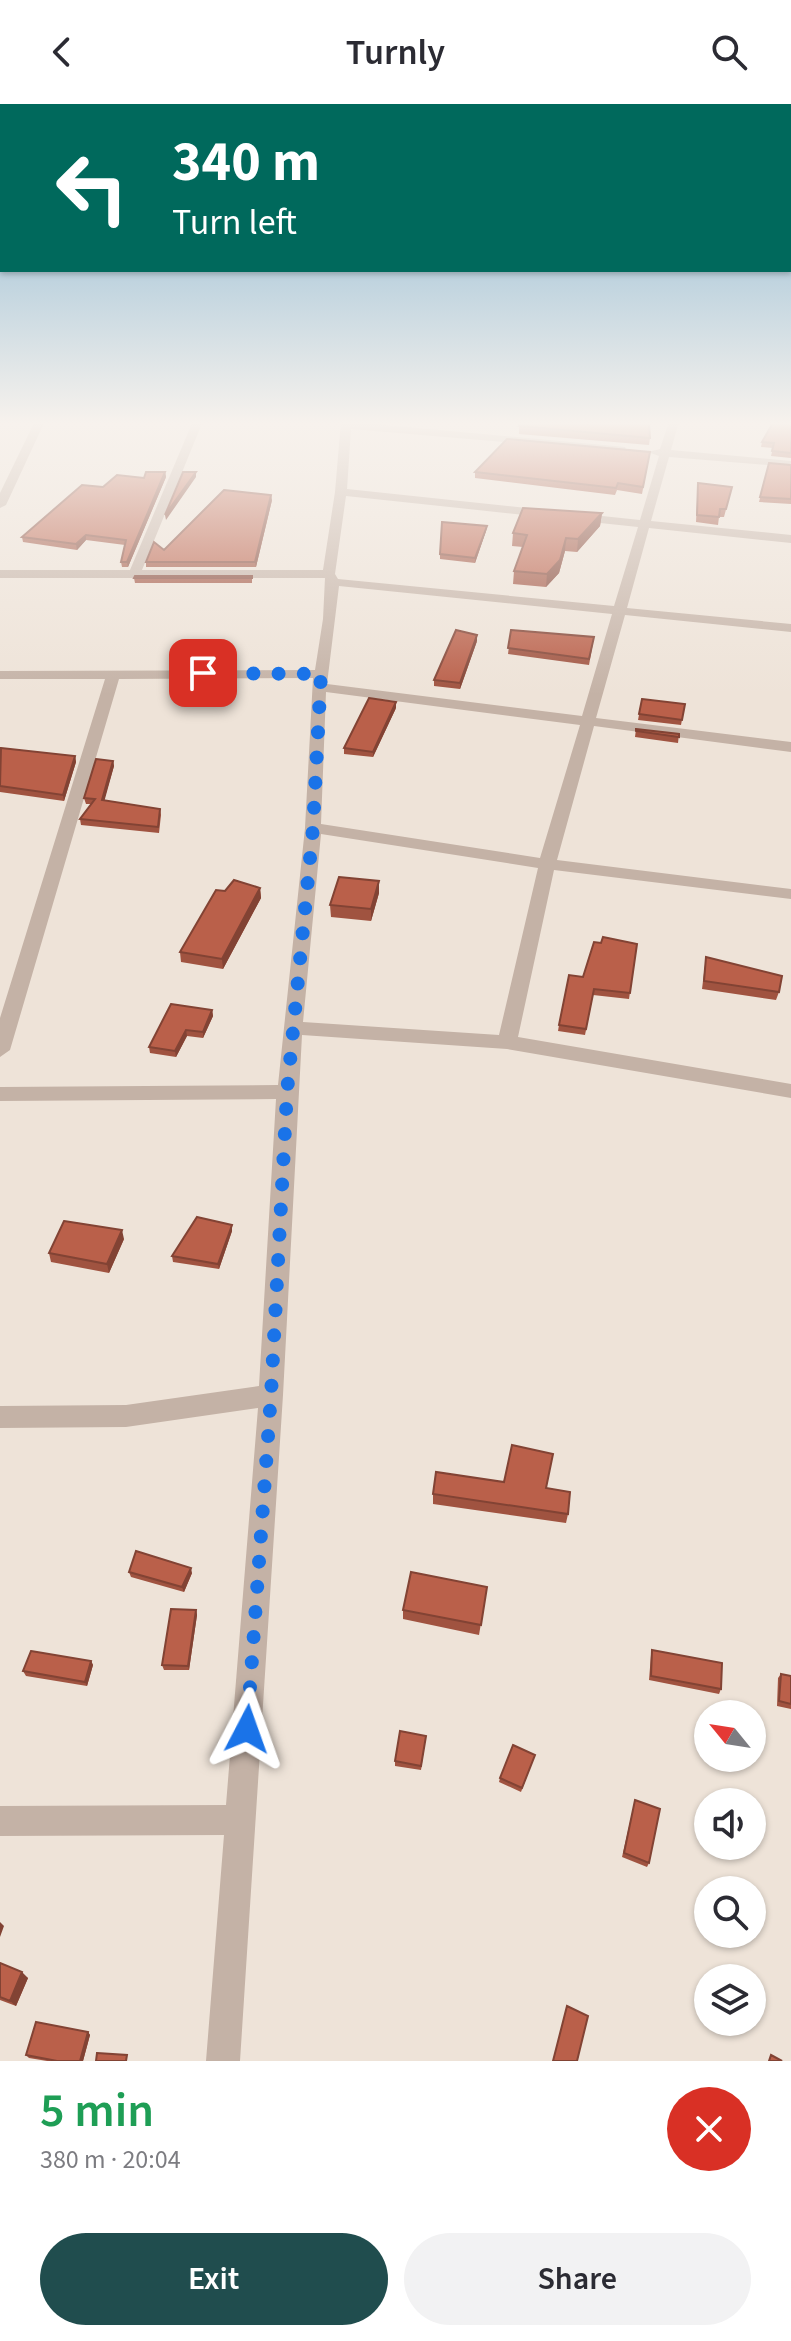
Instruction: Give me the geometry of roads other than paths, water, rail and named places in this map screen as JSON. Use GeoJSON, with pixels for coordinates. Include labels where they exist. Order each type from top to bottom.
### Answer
{"type":"FeatureCollection","features":[{"type":"Feature","properties":{"kind":"street"},"geometry":{"type":"LineString","coordinates":[[134,575],[160,512]]}},
{"type":"Feature","properties":{"kind":"street"},"geometry":{"type":"LineString","coordinates":[[223,2061],[271,1395],[287,1092],[313,828],[320,680],[339,512]]}},
{"type":"Feature","properties":{"kind":"street"},"geometry":{"type":"LineString","coordinates":[[535,512],[791,539]]}},
{"type":"Feature","properties":{"kind":"street"},"geometry":{"type":"LineString","coordinates":[[507,1042],[547,864],[650,512]]}},
{"type":"Feature","properties":{"kind":"street"},"geometry":{"type":"LineString","coordinates":[[0,574],[331,578],[791,628]]}},
{"type":"Feature","properties":{"kind":"street"},"geometry":{"type":"LineString","coordinates":[[0,1050],[114,673]]}},
{"type":"Feature","properties":{"kind":"street"},"geometry":{"type":"LineString","coordinates":[[0,675],[114,673],[320,680],[588,721],[791,747]]}},
{"type":"Feature","properties":{"kind":"street"},"geometry":{"type":"LineString","coordinates":[[313,828],[547,864],[791,894]]}},
{"type":"Feature","properties":{"kind":"street"},"geometry":{"type":"LineString","coordinates":[[293,1028],[507,1042],[791,1091]]}},
{"type":"Feature","properties":{"kind":"street"},"geometry":{"type":"LineString","coordinates":[[0,1094],[287,1092]]}},
{"type":"Feature","properties":{"kind":"street"},"geometry":{"type":"LineString","coordinates":[[0,1417],[126,1416],[271,1395]]}},
{"type":"Feature","properties":{"kind":"street"},"geometry":{"type":"LineString","coordinates":[[0,1821],[240,1820]]}}]}
